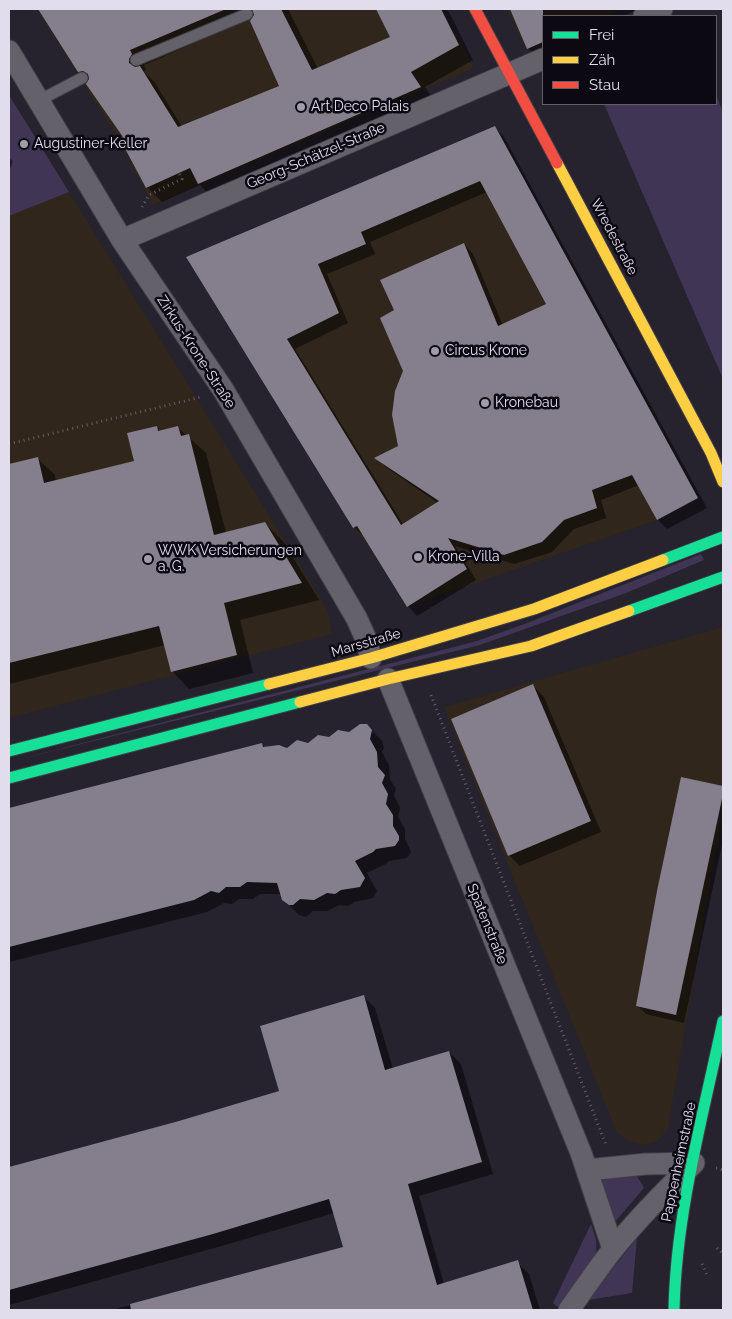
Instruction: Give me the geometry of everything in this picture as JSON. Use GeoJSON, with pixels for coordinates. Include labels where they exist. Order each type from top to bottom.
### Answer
{"type":"FeatureCollection","features":[{"type":"Feature","properties":{"kind":"main road","name":"Wredestraße"},"geometry":{"type":"LineString","coordinates":[[475,9],[717,450],[723,482]]}},
{"type":"Feature","properties":{"kind":"main road","name":"Marsstraße"},"geometry":{"type":"LineString","coordinates":[[9,751],[371,658],[534,609],[723,537]]}},
{"type":"Feature","properties":{"kind":"main road"},"geometry":{"type":"LineString","coordinates":[[9,778],[388,679],[531,646],[723,577]]}},
{"type":"Feature","properties":{"kind":"main road","name":"Pappenheimstraße"},"geometry":{"type":"LineString","coordinates":[[674,1310],[675,1270],[681,1222],[723,1022]]}},
{"type":"Feature","properties":{"kind":"street"},"geometry":{"type":"LineString","coordinates":[[647,15],[662,9]]}},
{"type":"Feature","properties":{"kind":"street","name":"Zirkus-Krone-Straße"},"geometry":{"type":"LineString","coordinates":[[9,51],[122,240],[224,391],[357,619],[371,658]]}},
{"type":"Feature","properties":{"kind":"street","name":"Georg-Schätzel-Straße"},"geometry":{"type":"LineString","coordinates":[[122,240],[542,59]]}},
{"type":"Feature","properties":{"kind":"street","name":"Spatenstraße"},"geometry":{"type":"LineString","coordinates":[[388,679],[587,1170],[613,1249]]}},
{"type":"Feature","properties":{"kind":"street"},"geometry":{"type":"LineString","coordinates":[[587,1170],[646,1164],[694,1163]]}},
{"type":"Feature","properties":{"kind":"street"},"geometry":{"type":"LineString","coordinates":[[569,1310],[613,1249],[652,1204],[694,1163]]}},
{"type":"Feature","properties":{"kind":"lane"},"geometry":{"type":"LineString","coordinates":[[136,60],[247,14]]}},
{"type":"Feature","properties":{"kind":"lane"},"geometry":{"type":"LineString","coordinates":[[38,101],[82,78]]}},
{"type":"Feature","properties":{"kind":"path"},"geometry":{"type":"LineString","coordinates":[[149,195],[182,179],[179,173]]}},
{"type":"Feature","properties":{"kind":"path"},"geometry":{"type":"LineString","coordinates":[[9,444],[224,391]]}},
{"type":"Feature","properties":{"kind":"path"},"geometry":{"type":"LineString","coordinates":[[430,694],[608,1149]]}},
{"type":"Feature","properties":{"kind":"path"},"geometry":{"type":"LineString","coordinates":[[717,1248],[723,1254]]}},
{"type":"Feature","properties":{"kind":"shaded area","name":"Art Deco Palais"},"geometry":{"type":"Polygon","coordinates":[[[37,9],[442,9],[474,68],[153,205],[116,135],[37,9]]]}},
{"type":"Feature","properties":{"kind":"shaded area"},"geometry":{"type":"Polygon","coordinates":[[[507,9],[624,9],[609,15],[542,15],[542,43],[527,50],[507,9]]]}},
{"type":"Feature","properties":{"kind":"shaded area"},"geometry":{"type":"Polygon","coordinates":[[[9,95],[327,609],[332,634],[9,718],[9,95]]]}},
{"type":"Feature","properties":{"kind":"shaded area","name":"Augustiner-Keller"},"geometry":{"type":"Polygon","coordinates":[[[9,95],[69,192],[9,216],[9,95]]]}},
{"type":"Feature","properties":{"kind":"shaded area"},"geometry":{"type":"Polygon","coordinates":[[[717,97],[723,112],[723,379],[604,105],[717,105],[717,97]]]}},
{"type":"Feature","properties":{"kind":"shaded area","name":"Circus Krone"},"geometry":{"type":"Polygon","coordinates":[[[495,126],[698,498],[657,520],[407,607],[368,545],[353,528],[186,257],[495,126]]]}},
{"type":"Feature","properties":{"kind":"shaded area"},"geometry":{"type":"Polygon","coordinates":[[[701,554],[704,560],[626,593],[480,645],[9,762],[477,641],[701,554]]]}},
{"type":"Feature","properties":{"kind":"shaded area"},"geometry":{"type":"Polygon","coordinates":[[[723,627],[723,819],[711,875],[668,1129],[658,1141],[644,1145],[631,1142],[617,1133],[444,707],[723,627]]]}},
{"type":"Feature","properties":{"kind":"shaded area"},"geometry":{"type":"Polygon","coordinates":[[[637,1176],[644,1188],[614,1223],[597,1180],[637,1176]]]}},
{"type":"Feature","properties":{"kind":"shaded area"},"geometry":{"type":"Polygon","coordinates":[[[591,1224],[596,1244],[594,1258],[586,1273],[559,1308],[553,1303],[591,1224]]]}},
{"type":"Feature","properties":{"kind":"shaded area"},"geometry":{"type":"Polygon","coordinates":[[[637,1238],[632,1293],[588,1300],[637,1238]]]}},
{"type":"Feature","properties":{"kind":"building","name":"Art Deco Palais"},"geometry":{"type":"Polygon","coordinates":[[[38,9],[226,9],[130,50],[132,54],[129,63],[135,67],[140,66],[178,127],[279,86],[250,21],[254,15],[252,9],[281,9],[312,70],[390,37],[376,9],[441,9],[459,45],[411,72],[421,87],[198,184],[190,168],[146,188],[120,139],[123,137],[86,84],[89,79],[88,74],[83,71],[78,72],[38,9]]]}},
{"type":"Feature","properties":{"kind":"building"},"geometry":{"type":"Polygon","coordinates":[[[510,9],[543,9],[542,42],[527,49],[510,9]]]}},
{"type":"Feature","properties":{"kind":"building","name":"Circus Krone"},"geometry":{"type":"Polygon","coordinates":[[[495,126],[698,498],[657,520],[632,475],[592,490],[597,508],[564,520],[542,542],[504,555],[448,538],[467,569],[407,607],[357,526],[353,528],[186,257],[495,126]],[[480,181],[361,232],[366,244],[318,264],[339,313],[287,339],[401,525],[439,501],[374,458],[398,446],[392,415],[395,391],[403,371],[380,318],[394,310],[380,280],[464,243],[498,326],[546,304],[480,181]]]}},
{"type":"Feature","properties":{"kind":"building","name":"WWK Versicherungen a. G."},"geometry":{"type":"Polygon","coordinates":[[[157,426],[158,431],[178,426],[181,436],[189,434],[214,535],[265,522],[302,583],[224,603],[237,655],[171,672],[159,626],[9,663],[9,464],[38,457],[44,483],[134,461],[127,433],[157,426]]]}},
{"type":"Feature","properties":{"kind":"building"},"geometry":{"type":"Polygon","coordinates":[[[533,684],[591,821],[508,856],[451,719],[533,684]]]}},
{"type":"Feature","properties":{"kind":"building"},"geometry":{"type":"Polygon","coordinates":[[[360,724],[367,724],[372,730],[370,739],[377,752],[378,767],[385,775],[382,783],[388,794],[386,804],[393,815],[393,826],[399,836],[399,840],[395,846],[376,849],[355,861],[365,878],[360,887],[341,890],[335,894],[327,893],[314,900],[300,899],[293,905],[289,905],[282,900],[277,883],[247,882],[240,887],[226,887],[219,893],[211,891],[194,900],[9,947],[9,808],[262,743],[263,747],[279,745],[287,748],[297,740],[308,743],[318,735],[329,737],[338,730],[349,732],[360,724]]]}},
{"type":"Feature","properties":{"kind":"building"},"geometry":{"type":"Polygon","coordinates":[[[681,777],[723,786],[723,794],[676,1015],[636,1006],[657,891],[681,777]]]}},
{"type":"Feature","properties":{"kind":"building"},"geometry":{"type":"Polygon","coordinates":[[[364,995],[385,1070],[449,1051],[482,1162],[408,1184],[437,1285],[518,1260],[533,1310],[131,1310],[130,1304],[343,1247],[329,1199],[213,1234],[9,1290],[9,1167],[179,1121],[279,1091],[260,1026],[364,995]]]}},
{"type":"Feature","properties":{"kind":"traffic: fast"},"geometry":{"type":"LineString","coordinates":[[663,560],[723,537]]}},
{"type":"Feature","properties":{"kind":"traffic: fast"},"geometry":{"type":"LineString","coordinates":[[629,611],[723,577]]}},
{"type":"Feature","properties":{"kind":"traffic: fast"},"geometry":{"type":"LineString","coordinates":[[9,751],[269,684]]}},
{"type":"Feature","properties":{"kind":"traffic: fast"},"geometry":{"type":"LineString","coordinates":[[9,778],[300,702]]}},
{"type":"Feature","properties":{"kind":"traffic: fast"},"geometry":{"type":"LineString","coordinates":[[674,1310],[676,1273],[685,1201],[723,1021]]}},
{"type":"Feature","properties":{"kind":"traffic: slow"},"geometry":{"type":"LineString","coordinates":[[557,163],[711,453],[723,482]]}},
{"type":"Feature","properties":{"kind":"traffic: slow"},"geometry":{"type":"LineString","coordinates":[[269,684],[371,658],[534,609],[663,560]]}},
{"type":"Feature","properties":{"kind":"traffic: slow"},"geometry":{"type":"LineString","coordinates":[[300,702],[388,679],[531,646],[629,611]]}},
{"type":"Feature","properties":{"kind":"traffic: jam"},"geometry":{"type":"LineString","coordinates":[[475,9],[557,163]]}},
{"type":"Feature","properties":{"kind":"place","name":"Art Deco Palais"},"geometry":{"type":"Point","coordinates":[301,107]}},
{"type":"Feature","properties":{"kind":"place","name":"Augustiner-Keller"},"geometry":{"type":"Point","coordinates":[24,144]}},
{"type":"Feature","properties":{"kind":"place","name":"Circus Krone"},"geometry":{"type":"Point","coordinates":[435,351]}},
{"type":"Feature","properties":{"kind":"place","name":"Kronebau"},"geometry":{"type":"Point","coordinates":[485,403]}},
{"type":"Feature","properties":{"kind":"place","name":"Krone-Villa"},"geometry":{"type":"Point","coordinates":[418,557]}},
{"type":"Feature","properties":{"kind":"place","name":"WWK Versicherungen a. G."},"geometry":{"type":"Point","coordinates":[148,559]}}]}
